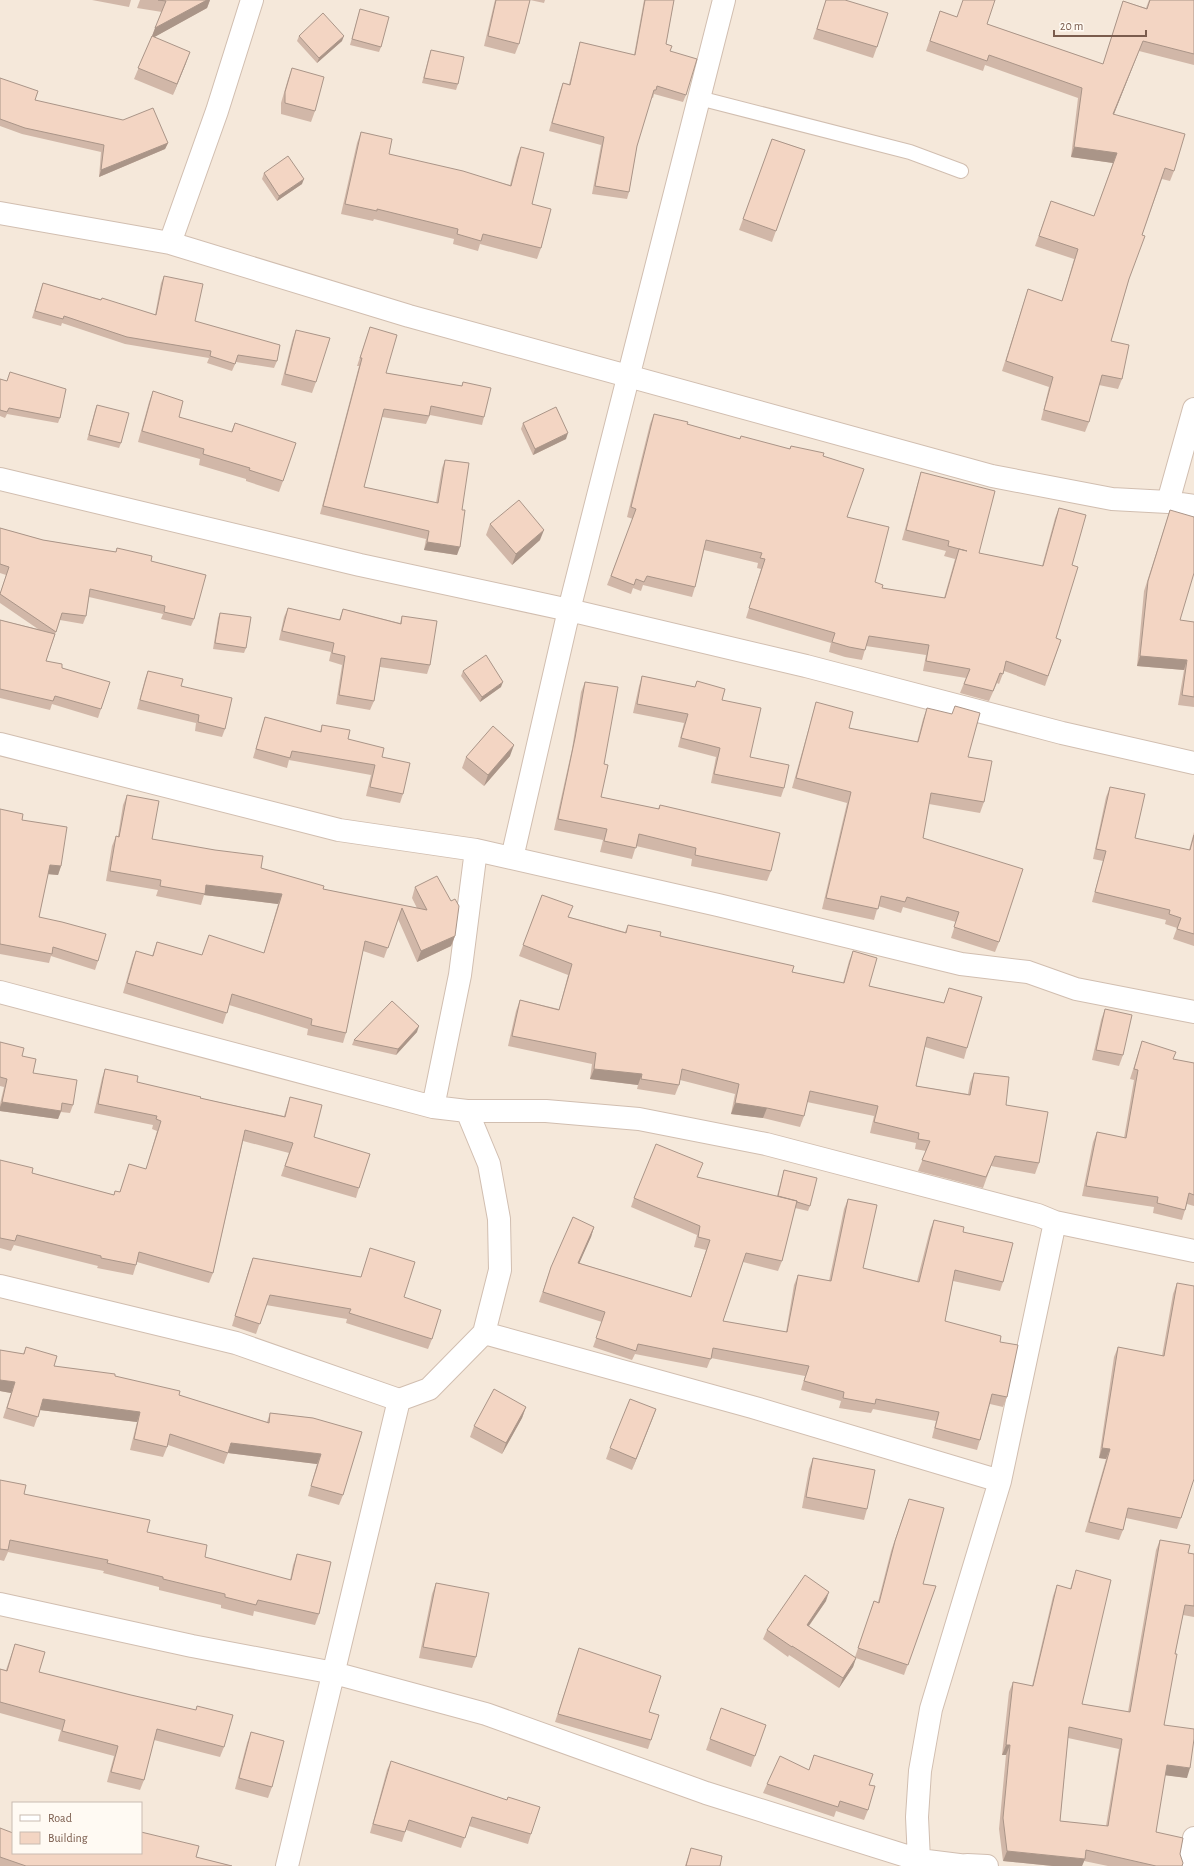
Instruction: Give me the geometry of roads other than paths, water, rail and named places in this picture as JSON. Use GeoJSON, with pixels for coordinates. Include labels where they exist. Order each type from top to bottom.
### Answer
{"type":"FeatureCollection","features":[{"type":"Feature","properties":{"kind":"street"},"geometry":{"type":"LineString","coordinates":[[170,243],[217,111],[252,0]]}},
{"type":"Feature","properties":{"kind":"street"},"geometry":{"type":"LineString","coordinates":[[512,858],[569,610],[724,0]]}},
{"type":"Feature","properties":{"kind":"street"},"geometry":{"type":"LineString","coordinates":[[0,213],[170,243],[409,316],[992,476],[1112,499],[1168,502],[1194,506]]}},
{"type":"Feature","properties":{"kind":"street"},"geometry":{"type":"LineString","coordinates":[[1168,502],[1194,409]]}},
{"type":"Feature","properties":{"kind":"street"},"geometry":{"type":"LineString","coordinates":[[0,479],[360,565],[569,610],[806,666],[1062,733],[1194,763]]}},
{"type":"Feature","properties":{"kind":"street"},"geometry":{"type":"LineString","coordinates":[[0,744],[339,830],[476,850],[718,905],[961,964],[1028,972],[1076,989],[1194,1012]]}},
{"type":"Feature","properties":{"kind":"street"},"geometry":{"type":"LineString","coordinates":[[433,1107],[460,975],[476,850]]}},
{"type":"Feature","properties":{"kind":"street"},"geometry":{"type":"LineString","coordinates":[[0,992],[433,1107],[467,1111],[546,1111],[639,1119],[766,1144],[1038,1215],[1055,1222],[1194,1251]]}},
{"type":"Feature","properties":{"kind":"street"},"geometry":{"type":"LineString","coordinates":[[0,1286],[236,1343],[399,1400],[429,1389],[484,1333],[500,1270],[499,1219],[489,1164],[467,1111]]}},
{"type":"Feature","properties":{"kind":"street"},"geometry":{"type":"LineString","coordinates":[[919,1860],[917,1817],[920,1771],[931,1709],[1000,1481],[1055,1222]]}},
{"type":"Feature","properties":{"kind":"street"},"geometry":{"type":"LineString","coordinates":[[484,1333],[752,1407],[1000,1481]]}},
{"type":"Feature","properties":{"kind":"street"},"geometry":{"type":"LineString","coordinates":[[287,1866],[399,1400]]}},
{"type":"Feature","properties":{"kind":"street"},"geometry":{"type":"LineString","coordinates":[[0,1604],[192,1646],[334,1673],[486,1714],[706,1793],[919,1860],[974,1866]]}},
{"type":"Feature","properties":{"kind":"street"},"geometry":{"type":"LineString","coordinates":[[1189,1866],[1194,1838]]}},
{"type":"Feature","properties":{"kind":"lane"},"geometry":{"type":"LineString","coordinates":[[699,98],[910,152],[961,170]]}}]}
